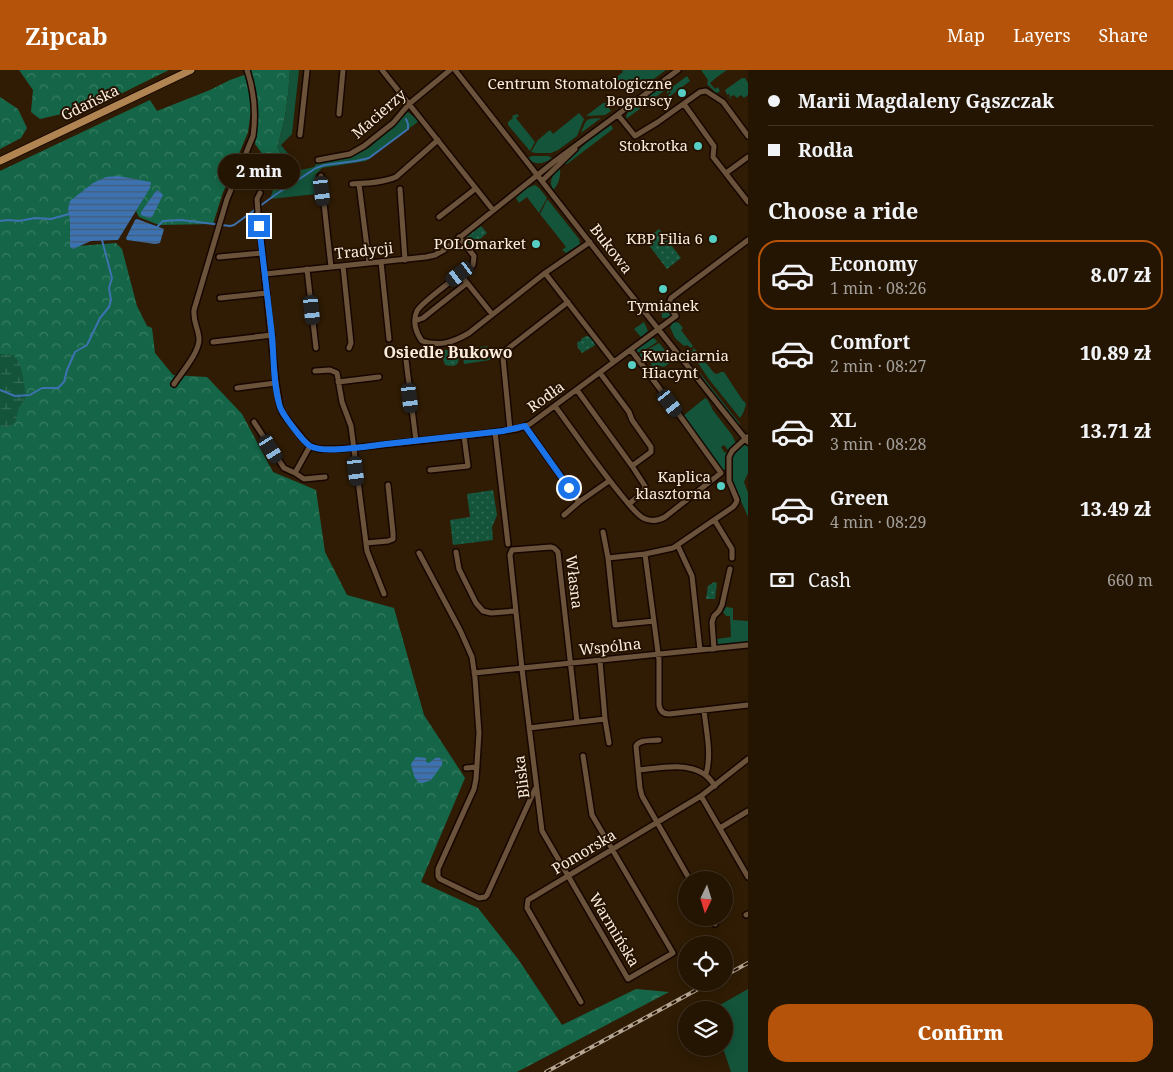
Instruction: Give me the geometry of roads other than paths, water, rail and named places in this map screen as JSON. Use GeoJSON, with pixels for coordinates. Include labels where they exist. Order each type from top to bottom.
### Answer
{"type":"FeatureCollection","features":[{"type":"Feature","properties":{"kind":"main road","name":"Gdańska"},"geometry":{"type":"LineString","coordinates":[[0,161],[191,70]]}},
{"type":"Feature","properties":{"kind":"street"},"geometry":{"type":"LineString","coordinates":[[174,384],[192,357],[198,343],[194,310],[227,199],[253,136],[253,97],[246,70]]}},
{"type":"Feature","properties":{"kind":"street"},"geometry":{"type":"LineString","coordinates":[[300,135],[307,70]]}},
{"type":"Feature","properties":{"kind":"street"},"geometry":{"type":"LineString","coordinates":[[338,114],[343,70]]}},
{"type":"Feature","properties":{"kind":"street"},"geometry":{"type":"LineString","coordinates":[[382,70],[493,210]]}},
{"type":"Feature","properties":{"kind":"street","name":"Macierzy"},"geometry":{"type":"LineString","coordinates":[[318,160],[350,154],[375,139],[393,123],[409,104],[450,70]]}},
{"type":"Feature","properties":{"kind":"street","name":"Bukowa"},"geometry":{"type":"LineString","coordinates":[[456,70],[658,329],[747,439]]}},
{"type":"Feature","properties":{"kind":"street"},"geometry":{"type":"LineString","coordinates":[[542,181],[586,138],[678,70]]}},
{"type":"Feature","properties":{"kind":"street"},"geometry":{"type":"LineString","coordinates":[[618,115],[635,136],[703,91],[708,92],[726,105],[748,136]]}},
{"type":"Feature","properties":{"kind":"street"},"geometry":{"type":"LineString","coordinates":[[684,104],[714,146],[713,157],[748,202]]}},
{"type":"Feature","properties":{"kind":"street","name":"Tradycji"},"geometry":{"type":"LineString","coordinates":[[265,274],[403,261],[435,255],[444,250],[586,138]]}},
{"type":"Feature","properties":{"kind":"street"},"geometry":{"type":"LineString","coordinates":[[352,184],[381,181],[396,176],[438,140]]}},
{"type":"Feature","properties":{"kind":"street"},"geometry":{"type":"LineString","coordinates":[[726,173],[748,157]]}},
{"type":"Feature","properties":{"kind":"street"},"geometry":{"type":"LineString","coordinates":[[320,176],[331,267]]}},
{"type":"Feature","properties":{"kind":"street"},"geometry":{"type":"LineString","coordinates":[[359,184],[370,263]]}},
{"type":"Feature","properties":{"kind":"street"},"geometry":{"type":"LineString","coordinates":[[400,188],[403,261]]}},
{"type":"Feature","properties":{"kind":"street"},"geometry":{"type":"LineString","coordinates":[[439,217],[475,188]]}},
{"type":"Feature","properties":{"kind":"street"},"geometry":{"type":"LineString","coordinates":[[260,193],[257,200],[258,212],[280,407],[310,446],[295,473]]}},
{"type":"Feature","properties":{"kind":"street"},"geometry":{"type":"LineString","coordinates":[[459,237],[474,256],[473,264],[416,312],[416,332],[422,341],[436,344],[460,339],[545,273],[590,242]]}},
{"type":"Feature","properties":{"kind":"street","name":"Rodła"},"geometry":{"type":"LineString","coordinates":[[310,446],[327,449],[353,448],[464,436],[510,430],[525,426],[577,390],[676,316],[670,308],[671,298],[748,240]]}},
{"type":"Feature","properties":{"kind":"street"},"geometry":{"type":"LineString","coordinates":[[219,257],[262,253]]}},
{"type":"Feature","properties":{"kind":"street"},"geometry":{"type":"LineString","coordinates":[[381,262],[389,340]]}},
{"type":"Feature","properties":{"kind":"street"},"geometry":{"type":"LineString","coordinates":[[343,266],[351,344],[349,348]]}},
{"type":"Feature","properties":{"kind":"street"},"geometry":{"type":"LineString","coordinates":[[307,269],[316,348]]}},
{"type":"Feature","properties":{"kind":"street"},"geometry":{"type":"LineString","coordinates":[[545,273],[614,362]]}},
{"type":"Feature","properties":{"kind":"street"},"geometry":{"type":"LineString","coordinates":[[460,274],[492,314]]}},
{"type":"Feature","properties":{"kind":"street"},"geometry":{"type":"LineString","coordinates":[[415,321],[423,318],[467,283]]}},
{"type":"Feature","properties":{"kind":"street"},"geometry":{"type":"LineString","coordinates":[[220,298],[267,293]]}},
{"type":"Feature","properties":{"kind":"street"},"geometry":{"type":"LineString","coordinates":[[510,430],[502,358],[505,351],[568,302]]}},
{"type":"Feature","properties":{"kind":"street"},"geometry":{"type":"LineString","coordinates":[[213,342],[272,335]]}},
{"type":"Feature","properties":{"kind":"street"},"geometry":{"type":"LineString","coordinates":[[555,406],[609,481],[629,504],[642,517],[652,521],[666,518],[721,473],[631,350]]}},
{"type":"Feature","properties":{"kind":"street"},"geometry":{"type":"LineString","coordinates":[[406,360],[416,441]]}},
{"type":"Feature","properties":{"kind":"street"},"geometry":{"type":"LineString","coordinates":[[315,371],[330,370],[337,373],[342,402],[351,426],[367,551],[384,594]]}},
{"type":"Feature","properties":{"kind":"street"},"geometry":{"type":"LineString","coordinates":[[600,373],[629,412],[632,420],[651,447],[651,452],[632,466]]}},
{"type":"Feature","properties":{"kind":"street"},"geometry":{"type":"LineString","coordinates":[[338,382],[379,377]]}},
{"type":"Feature","properties":{"kind":"street"},"geometry":{"type":"LineString","coordinates":[[237,388],[276,383]]}},
{"type":"Feature","properties":{"kind":"street"},"geometry":{"type":"LineString","coordinates":[[577,390],[645,486],[643,492],[629,504]]}},
{"type":"Feature","properties":{"kind":"street"},"geometry":{"type":"LineString","coordinates":[[254,422],[284,468],[304,479],[326,477]]}},
{"type":"Feature","properties":{"kind":"street"},"geometry":{"type":"LineString","coordinates":[[525,426],[579,502]]}},
{"type":"Feature","properties":{"kind":"street"},"geometry":{"type":"LineString","coordinates":[[495,432],[508,544]]}},
{"type":"Feature","properties":{"kind":"street"},"geometry":{"type":"LineString","coordinates":[[430,470],[468,466],[464,436]]}},
{"type":"Feature","properties":{"kind":"street"},"geometry":{"type":"LineString","coordinates":[[608,558],[646,554],[678,546],[733,507],[736,503],[736,496],[729,481],[729,457],[732,450],[747,439]]}},
{"type":"Feature","properties":{"kind":"street"},"geometry":{"type":"LineString","coordinates":[[564,515],[609,481]]}},
{"type":"Feature","properties":{"kind":"street"},"geometry":{"type":"LineString","coordinates":[[366,543],[388,541],[393,538],[388,485]]}},
{"type":"Feature","properties":{"kind":"street"},"geometry":{"type":"LineString","coordinates":[[715,521],[732,550],[732,558]]}},
{"type":"Feature","properties":{"kind":"street"},"geometry":{"type":"LineString","coordinates":[[603,532],[608,558],[615,625],[654,621]]}},
{"type":"Feature","properties":{"kind":"street"},"geometry":{"type":"LineString","coordinates":[[678,546],[692,576],[700,650]]}},
{"type":"Feature","properties":{"kind":"street","name":"Własna"},"geometry":{"type":"LineString","coordinates":[[512,550],[551,547],[558,552],[577,722]]}},
{"type":"Feature","properties":{"kind":"street","name":"Bliska"},"geometry":{"type":"LineString","coordinates":[[512,550],[510,555],[515,611],[541,825],[544,835],[567,876]]}},
{"type":"Feature","properties":{"kind":"street"},"geometry":{"type":"LineString","coordinates":[[456,552],[459,569],[479,607],[491,613],[515,611]]}},
{"type":"Feature","properties":{"kind":"street"},"geometry":{"type":"LineString","coordinates":[[419,553],[472,657],[479,734],[474,789],[438,869],[438,876],[442,881],[476,897],[482,898],[487,895],[536,787]]}},
{"type":"Feature","properties":{"kind":"street"},"geometry":{"type":"LineString","coordinates":[[646,554],[658,655],[660,705],[662,712],[669,714],[748,705]]}},
{"type":"Feature","properties":{"kind":"street"},"geometry":{"type":"LineString","coordinates":[[714,649],[712,622],[722,605],[730,569]]}},
{"type":"Feature","properties":{"kind":"street","name":"Wspólna"},"geometry":{"type":"LineString","coordinates":[[474,673],[748,645]]}},
{"type":"Feature","properties":{"kind":"street"},"geometry":{"type":"LineString","coordinates":[[600,661],[609,743]]}},
{"type":"Feature","properties":{"kind":"street"},"geometry":{"type":"LineString","coordinates":[[704,710],[709,756],[706,774]]}},
{"type":"Feature","properties":{"kind":"street"},"geometry":{"type":"LineString","coordinates":[[529,728],[605,719]]}},
{"type":"Feature","properties":{"kind":"street"},"geometry":{"type":"LineString","coordinates":[[659,740],[640,742],[636,746],[640,788],[642,796],[685,871]]}},
{"type":"Feature","properties":{"kind":"street"},"geometry":{"type":"LineString","coordinates":[[583,756],[592,815],[612,849]]}},
{"type":"Feature","properties":{"kind":"street","name":"Pomorska"},"geometry":{"type":"LineString","coordinates":[[582,1002],[527,908],[529,899],[701,796],[748,759]]}},
{"type":"Feature","properties":{"kind":"street"},"geometry":{"type":"LineString","coordinates":[[638,770],[674,766],[706,774],[715,786]]}},
{"type":"Feature","properties":{"kind":"street"},"geometry":{"type":"LineString","coordinates":[[466,768],[477,767]]}},
{"type":"Feature","properties":{"kind":"street"},"geometry":{"type":"LineString","coordinates":[[701,796],[748,877]]}},
{"type":"Feature","properties":{"kind":"street"},"geometry":{"type":"LineString","coordinates":[[526,809],[533,808],[539,811]]}},
{"type":"Feature","properties":{"kind":"street"},"geometry":{"type":"LineString","coordinates":[[720,828],[748,811]]}},
{"type":"Feature","properties":{"kind":"street","name":"Warmińska"},"geometry":{"type":"LineString","coordinates":[[567,876],[628,979],[673,953],[612,849]]}},
{"type":"Feature","properties":{"kind":"water"},"geometry":{"type":"Polygon","coordinates":[[[118,176],[151,182],[150,188],[118,240],[91,241],[73,249],[70,247],[68,209],[70,201],[93,183],[106,177],[118,176]]]}},
{"type":"Feature","properties":{"kind":"water"},"geometry":{"type":"Polygon","coordinates":[[[158,190],[163,195],[152,217],[149,218],[141,215],[141,212],[158,190]]]}},
{"type":"Feature","properties":{"kind":"water"},"geometry":{"type":"Polygon","coordinates":[[[137,219],[164,229],[160,243],[127,240],[126,238],[137,219]]]}},
{"type":"Feature","properties":{"kind":"water"},"geometry":{"type":"Polygon","coordinates":[[[416,757],[426,758],[426,762],[429,763],[436,758],[440,758],[442,761],[442,765],[431,780],[423,783],[418,782],[414,776],[411,764],[416,757]]]}},
{"type":"Feature","properties":{"kind":"waterway"},"geometry":{"type":"LineString","coordinates":[[157,227],[163,221],[181,220],[234,225],[316,168],[369,158],[408,129],[406,119]]}},
{"type":"Feature","properties":{"kind":"waterway"},"geometry":{"type":"LineString","coordinates":[[0,221],[19,221],[35,218],[51,219],[69,214]]}},
{"type":"Feature","properties":{"kind":"waterway"},"geometry":{"type":"LineString","coordinates":[[0,390],[15,396],[30,395],[42,388],[58,388],[64,382],[75,352],[87,345],[100,318],[109,307],[111,300],[109,288],[112,278],[102,240]]}},
{"type":"Feature","properties":{"kind":"railway"},"geometry":{"type":"LineString","coordinates":[[733,971],[748,963]]}},
{"type":"Feature","properties":{"kind":"railway"},"geometry":{"type":"LineString","coordinates":[[546,1072],[694,991]]}},
{"type":"Feature","properties":{"kind":"place","name":"Centrum Stomatologiczne Bogurscy"},"geometry":{"type":"Point","coordinates":[682,93]}},
{"type":"Feature","properties":{"kind":"place","name":"Stokrotka"},"geometry":{"type":"Point","coordinates":[698,146]}},
{"type":"Feature","properties":{"kind":"place","name":"KBP Filia 6"},"geometry":{"type":"Point","coordinates":[713,239]}},
{"type":"Feature","properties":{"kind":"place","name":"POLOmarket"},"geometry":{"type":"Point","coordinates":[536,244]}},
{"type":"Feature","properties":{"kind":"place","name":"Tymianek"},"geometry":{"type":"Point","coordinates":[663,289]}},
{"type":"Feature","properties":{"kind":"place","name":"Kwiaciarnia Hiacynt"},"geometry":{"type":"Point","coordinates":[632,365]}},
{"type":"Feature","properties":{"kind":"place","name":"Kaplica klasztorna"},"geometry":{"type":"Point","coordinates":[721,486]}},
{"type":"Feature","properties":{"kind":"district","name":"Osiedle Bukowo"},"geometry":{"type":"Point","coordinates":[448,352]}}]}
